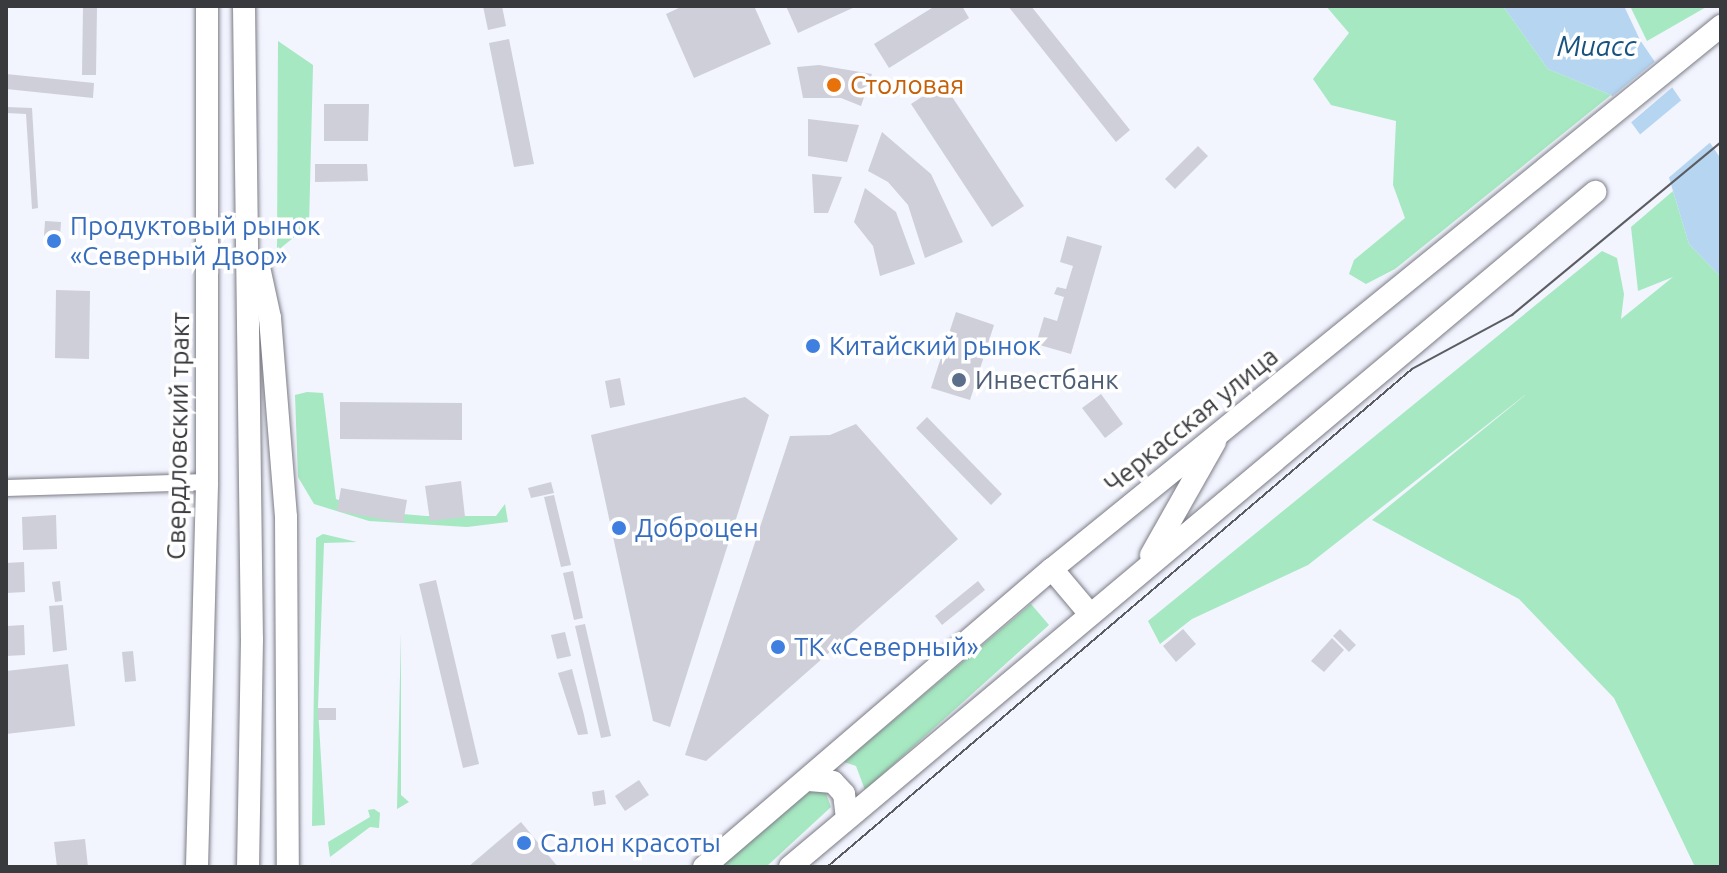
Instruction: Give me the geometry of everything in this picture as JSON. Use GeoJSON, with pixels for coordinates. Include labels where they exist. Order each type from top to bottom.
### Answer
{"type":"FeatureCollection","features":[{"type":"Feature","properties":{"kind":"main road","name":"Свердловский тракт"},"geometry":{"type":"LineString","coordinates":[[197,867],[207,482],[207,6]]}},
{"type":"Feature","properties":{"kind":"main road"},"geometry":{"type":"LineString","coordinates":[[244,6],[250,227],[252,639],[248,867]]}},
{"type":"Feature","properties":{"kind":"main road","name":"Черкасская улица"},"geometry":{"type":"LineString","coordinates":[[704,867],[1052,569],[1712,33]]}},
{"type":"Feature","properties":{"kind":"main road"},"geometry":{"type":"LineString","coordinates":[[790,867],[1089,613],[1595,192]]}},
{"type":"Feature","properties":{"kind":"main road"},"geometry":{"type":"LineString","coordinates":[[250,227],[270,318],[286,517],[288,867]]}},
{"type":"Feature","properties":{"kind":"main road"},"geometry":{"type":"LineString","coordinates":[[1142,569],[1222,431]]}},
{"type":"Feature","properties":{"kind":"main road"},"geometry":{"type":"LineString","coordinates":[[1052,569],[1089,613]]}},
{"type":"Feature","properties":{"kind":"main road"},"geometry":{"type":"LineString","coordinates":[[809,780],[833,782],[844,794],[847,818]]}},
{"type":"Feature","properties":{"kind":"street"},"geometry":{"type":"LineString","coordinates":[[6,488],[207,482]]}},
{"type":"Feature","properties":{"kind":"green space"},"geometry":{"type":"Polygon","coordinates":[[[1326,6],[1503,6],[1548,69],[1611,95],[1395,269],[1366,284],[1349,274],[1354,260],[1405,218],[1393,185],[1396,121],[1331,105],[1313,79],[1349,33],[1326,6]]]}},
{"type":"Feature","properties":{"kind":"green space"},"geometry":{"type":"Polygon","coordinates":[[[1630,6],[1708,6],[1647,41],[1630,6]]]}},
{"type":"Feature","properties":{"kind":"green space"},"geometry":{"type":"Polygon","coordinates":[[[278,41],[313,65],[309,225],[277,251],[278,41]]]}},
{"type":"Feature","properties":{"kind":"green space"},"geometry":{"type":"Polygon","coordinates":[[[1673,191],[1689,244],[1721,277],[1721,867],[1695,867],[1614,698],[1519,599],[1372,520],[1529,392],[1308,565],[1192,619],[1160,644],[1148,621],[1602,251],[1617,258],[1624,294],[1621,319],[1673,277],[1638,291],[1631,227],[1673,191]]]}},
{"type":"Feature","properties":{"kind":"green space"},"geometry":{"type":"Polygon","coordinates":[[[323,393],[336,499],[367,511],[426,516],[496,516],[505,504],[508,522],[467,527],[369,521],[314,504],[298,477],[295,395],[323,393]]]}},
{"type":"Feature","properties":{"kind":"green space"},"geometry":{"type":"Polygon","coordinates":[[[323,534],[357,542],[324,543],[318,708],[325,825],[312,826],[316,538],[323,534]]]}},
{"type":"Feature","properties":{"kind":"green space"},"geometry":{"type":"Polygon","coordinates":[[[1031,604],[1049,625],[865,790],[856,766],[844,762],[1031,604]]]}},
{"type":"Feature","properties":{"kind":"green space"},"geometry":{"type":"Polygon","coordinates":[[[401,632],[401,795],[409,802],[397,809],[401,632]]]}},
{"type":"Feature","properties":{"kind":"green space"},"geometry":{"type":"Polygon","coordinates":[[[810,791],[825,791],[831,807],[766,867],[721,867],[810,791]]]}},
{"type":"Feature","properties":{"kind":"green space"},"geometry":{"type":"Polygon","coordinates":[[[374,809],[380,813],[379,828],[370,827],[330,857],[328,842],[370,817],[368,810],[374,809]]]}},
{"type":"Feature","properties":{"kind":"water","name":"Миасс"},"geometry":{"type":"Polygon","coordinates":[[[1503,6],[1624,6],[1640,40],[1721,159],[1721,277],[1689,244],[1667,171],[1611,95],[1548,69],[1503,6]]]}},
{"type":"Feature","properties":{"kind":"pier"},"geometry":{"type":"Polygon","coordinates":[[[1658,59],[1675,85],[1628,125],[1609,99],[1658,59]]]}},
{"type":"Feature","properties":{"kind":"pier"},"geometry":{"type":"Polygon","coordinates":[[[1684,98],[1713,140],[1666,180],[1637,137],[1684,98]]]}},
{"type":"Feature","properties":{"kind":"building"},"geometry":{"type":"Polygon","coordinates":[[[83,6],[97,6],[96,75],[82,75],[83,6]]]}},
{"type":"Feature","properties":{"kind":"building"},"geometry":{"type":"Polygon","coordinates":[[[483,6],[502,6],[506,26],[488,30],[483,6]]]}},
{"type":"Feature","properties":{"kind":"building"},"geometry":{"type":"Polygon","coordinates":[[[683,6],[754,6],[771,44],[694,78],[666,14],[683,6]]]}},
{"type":"Feature","properties":{"kind":"building"},"geometry":{"type":"Polygon","coordinates":[[[786,6],[857,6],[798,33],[786,6]]]}},
{"type":"Feature","properties":{"kind":"building"},"geometry":{"type":"Polygon","coordinates":[[[935,6],[962,6],[969,18],[889,68],[874,44],[935,6]]]}},
{"type":"Feature","properties":{"kind":"building"},"geometry":{"type":"Polygon","coordinates":[[[1008,6],[1031,6],[1130,130],[1116,142],[1008,6]]]}},
{"type":"Feature","properties":{"kind":"building"},"geometry":{"type":"Polygon","coordinates":[[[509,39],[534,164],[514,167],[489,43],[509,39]]]}},
{"type":"Feature","properties":{"kind":"building","name":"Столовая"},"geometry":{"type":"Polygon","coordinates":[[[819,65],[872,74],[861,106],[841,98],[803,98],[797,67],[819,65]]]}},
{"type":"Feature","properties":{"kind":"building"},"geometry":{"type":"Polygon","coordinates":[[[6,74],[94,83],[93,98],[6,89],[6,74]]]}},
{"type":"Feature","properties":{"kind":"building"},"geometry":{"type":"Polygon","coordinates":[[[943,83],[1024,206],[992,227],[911,104],[943,83]]]}},
{"type":"Feature","properties":{"kind":"building"},"geometry":{"type":"Polygon","coordinates":[[[324,104],[369,104],[368,141],[324,141],[324,104]]]}},
{"type":"Feature","properties":{"kind":"building"},"geometry":{"type":"Polygon","coordinates":[[[6,107],[32,108],[38,208],[32,209],[26,114],[6,113],[6,107]]]}},
{"type":"Feature","properties":{"kind":"building"},"geometry":{"type":"Polygon","coordinates":[[[808,119],[859,125],[847,162],[808,156],[808,119]]]}},
{"type":"Feature","properties":{"kind":"building"},"geometry":{"type":"Polygon","coordinates":[[[882,132],[931,174],[963,242],[925,258],[908,205],[888,182],[868,171],[882,132]]]}},
{"type":"Feature","properties":{"kind":"building"},"geometry":{"type":"Polygon","coordinates":[[[1198,146],[1208,156],[1175,189],[1165,179],[1198,146]]]}},
{"type":"Feature","properties":{"kind":"building"},"geometry":{"type":"Polygon","coordinates":[[[315,164],[367,164],[368,181],[315,182],[315,164]]]}},
{"type":"Feature","properties":{"kind":"building"},"geometry":{"type":"Polygon","coordinates":[[[812,174],[842,177],[828,213],[814,213],[812,174]]]}},
{"type":"Feature","properties":{"kind":"building"},"geometry":{"type":"Polygon","coordinates":[[[865,188],[896,212],[915,264],[880,276],[873,246],[854,222],[865,188]]]}},
{"type":"Feature","properties":{"kind":"building"},"geometry":{"type":"Polygon","coordinates":[[[45,221],[61,222],[60,237],[44,236],[45,221]]]}},
{"type":"Feature","properties":{"kind":"building"},"geometry":{"type":"Polygon","coordinates":[[[1067,236],[1102,246],[1071,354],[1036,344],[1044,317],[1057,321],[1064,297],[1054,294],[1057,287],[1066,289],[1073,266],[1060,262],[1067,236]]]}},
{"type":"Feature","properties":{"kind":"building"},"geometry":{"type":"Polygon","coordinates":[[[56,290],[90,291],[89,359],[55,358],[56,290]]]}},
{"type":"Feature","properties":{"kind":"building"},"geometry":{"type":"Polygon","coordinates":[[[956,312],[994,325],[970,400],[931,388],[956,312]]]}},
{"type":"Feature","properties":{"kind":"building"},"geometry":{"type":"Polygon","coordinates":[[[620,378],[625,405],[610,408],[605,381],[620,378]]]}},
{"type":"Feature","properties":{"kind":"building"},"geometry":{"type":"Polygon","coordinates":[[[1101,394],[1123,424],[1105,438],[1082,408],[1101,394]]]}},
{"type":"Feature","properties":{"kind":"building"},"geometry":{"type":"Polygon","coordinates":[[[745,397],[769,415],[670,727],[653,721],[591,435],[745,397]]]}},
{"type":"Feature","properties":{"kind":"building"},"geometry":{"type":"Polygon","coordinates":[[[340,402],[462,403],[462,440],[340,439],[340,402]]]}},
{"type":"Feature","properties":{"kind":"building"},"geometry":{"type":"Polygon","coordinates":[[[927,417],[1002,494],[991,505],[916,428],[927,417]]]}},
{"type":"Feature","properties":{"kind":"building","name":"ТК «Северный»"},"geometry":{"type":"Polygon","coordinates":[[[856,424],[958,539],[706,761],[685,755],[790,436],[830,435],[856,424]]]}},
{"type":"Feature","properties":{"kind":"building"},"geometry":{"type":"Polygon","coordinates":[[[461,481],[465,517],[430,521],[425,486],[461,481]]]}},
{"type":"Feature","properties":{"kind":"building"},"geometry":{"type":"Polygon","coordinates":[[[551,482],[554,493],[531,498],[528,488],[551,482]]]}},
{"type":"Feature","properties":{"kind":"building"},"geometry":{"type":"Polygon","coordinates":[[[341,488],[407,500],[403,523],[337,511],[341,488]]]}},
{"type":"Feature","properties":{"kind":"building"},"geometry":{"type":"Polygon","coordinates":[[[554,495],[571,565],[561,567],[544,497],[554,495]]]}},
{"type":"Feature","properties":{"kind":"building"},"geometry":{"type":"Polygon","coordinates":[[[56,515],[57,549],[23,550],[22,517],[56,515]]]}},
{"type":"Feature","properties":{"kind":"building"},"geometry":{"type":"Polygon","coordinates":[[[24,562],[25,592],[6,593],[6,563],[24,562]]]}},
{"type":"Feature","properties":{"kind":"building"},"geometry":{"type":"Polygon","coordinates":[[[573,571],[583,618],[574,620],[563,573],[573,571]]]}},
{"type":"Feature","properties":{"kind":"building"},"geometry":{"type":"Polygon","coordinates":[[[436,580],[479,764],[463,768],[419,584],[436,580]]]}},
{"type":"Feature","properties":{"kind":"building"},"geometry":{"type":"Polygon","coordinates":[[[60,581],[62,601],[55,602],[52,582],[60,581]]]}},
{"type":"Feature","properties":{"kind":"building"},"geometry":{"type":"Polygon","coordinates":[[[978,581],[985,590],[942,625],[935,616],[978,581]]]}},
{"type":"Feature","properties":{"kind":"building"},"geometry":{"type":"Polygon","coordinates":[[[63,605],[67,650],[53,652],[49,606],[63,605]]]}},
{"type":"Feature","properties":{"kind":"building"},"geometry":{"type":"Polygon","coordinates":[[[585,624],[611,736],[601,738],[575,626],[585,624]]]}},
{"type":"Feature","properties":{"kind":"building"},"geometry":{"type":"Polygon","coordinates":[[[24,625],[25,655],[6,656],[6,626],[24,625]]]}},
{"type":"Feature","properties":{"kind":"building"},"geometry":{"type":"Polygon","coordinates":[[[1183,629],[1196,644],[1176,662],[1163,646],[1183,629]]]}},
{"type":"Feature","properties":{"kind":"building"},"geometry":{"type":"Polygon","coordinates":[[[1340,629],[1356,645],[1349,652],[1333,636],[1340,629]]]}},
{"type":"Feature","properties":{"kind":"building"},"geometry":{"type":"Polygon","coordinates":[[[565,632],[571,656],[557,659],[551,635],[565,632]]]}},
{"type":"Feature","properties":{"kind":"building"},"geometry":{"type":"Polygon","coordinates":[[[1332,638],[1344,650],[1324,672],[1311,661],[1332,638]]]}},
{"type":"Feature","properties":{"kind":"building"},"geometry":{"type":"Polygon","coordinates":[[[133,651],[136,681],[125,682],[122,652],[133,651]]]}},
{"type":"Feature","properties":{"kind":"building"},"geometry":{"type":"Polygon","coordinates":[[[68,664],[75,726],[6,734],[6,671],[68,664]]]}},
{"type":"Feature","properties":{"kind":"building"},"geometry":{"type":"Polygon","coordinates":[[[572,669],[588,734],[578,735],[558,673],[572,669]]]}},
{"type":"Feature","properties":{"kind":"building"},"geometry":{"type":"Polygon","coordinates":[[[318,708],[336,708],[336,720],[318,720],[318,708]]]}},
{"type":"Feature","properties":{"kind":"building"},"geometry":{"type":"Polygon","coordinates":[[[639,780],[649,795],[625,811],[615,796],[639,780]]]}},
{"type":"Feature","properties":{"kind":"building"},"geometry":{"type":"Polygon","coordinates":[[[604,790],[606,804],[594,806],[592,792],[604,790]]]}},
{"type":"Feature","properties":{"kind":"building"},"geometry":{"type":"Polygon","coordinates":[[[521,822],[558,867],[468,867],[521,822]]]}},
{"type":"Feature","properties":{"kind":"building"},"geometry":{"type":"Polygon","coordinates":[[[85,839],[88,867],[57,867],[54,842],[85,839]]]}},
{"type":"Feature","properties":{"kind":"tram line"},"geometry":{"type":"LineString","coordinates":[[827,867],[1412,369],[1512,315],[1721,142]]}},
{"type":"Feature","properties":{"kind":"place","name":"Столовая"},"geometry":{"type":"Point","coordinates":[834,85]}},
{"type":"Feature","properties":{"kind":"place","name":"Продуктовый рынок «Северный Двор»"},"geometry":{"type":"Point","coordinates":[54,241]}},
{"type":"Feature","properties":{"kind":"place","name":"Китайский рынок"},"geometry":{"type":"Point","coordinates":[813,346]}},
{"type":"Feature","properties":{"kind":"place","name":"Инвестбанк"},"geometry":{"type":"Point","coordinates":[959,380]}},
{"type":"Feature","properties":{"kind":"place","name":"Доброцен"},"geometry":{"type":"Point","coordinates":[619,528]}},
{"type":"Feature","properties":{"kind":"place","name":"ТК «Северный»"},"geometry":{"type":"Point","coordinates":[778,647]}},
{"type":"Feature","properties":{"kind":"place","name":"Салон красоты"},"geometry":{"type":"Point","coordinates":[524,843]}}]}
